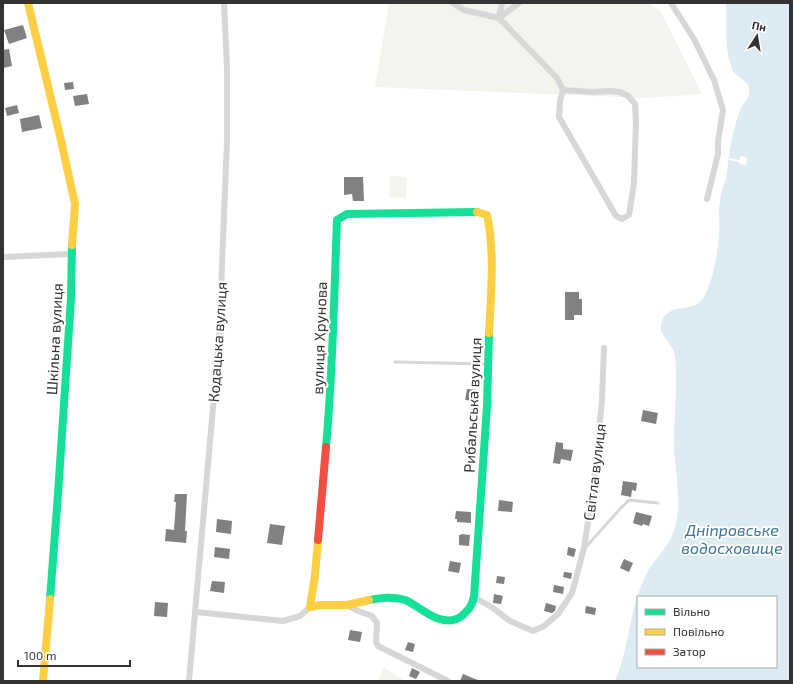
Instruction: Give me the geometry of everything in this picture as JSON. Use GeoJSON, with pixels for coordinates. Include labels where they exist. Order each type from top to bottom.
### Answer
{"type":"FeatureCollection","features":[{"type":"Feature","properties":{"kind":"street","name":"Шкільна вулиця"},"geometry":{"type":"LineString","coordinates":[[28,3],[75,204],[71,254],[71,298],[58,494],[43,681]]}},
{"type":"Feature","properties":{"kind":"street","name":"Кодацька вулиця"},"geometry":{"type":"LineString","coordinates":[[189,681],[218,339],[227,141],[227,69],[224,3]]}},
{"type":"Feature","properties":{"kind":"street"},"geometry":{"type":"LineString","coordinates":[[453,3],[464,10],[499,18],[557,78],[563,90],[560,101],[559,117],[616,216],[622,219],[629,215],[634,183],[636,122],[635,104],[628,96],[620,92],[563,90]]}},
{"type":"Feature","properties":{"kind":"street"},"geometry":{"type":"LineString","coordinates":[[499,18],[502,3]]}},
{"type":"Feature","properties":{"kind":"street"},"geometry":{"type":"LineString","coordinates":[[499,18],[520,3]]}},
{"type":"Feature","properties":{"kind":"street"},"geometry":{"type":"LineString","coordinates":[[671,3],[694,39],[714,80],[723,110],[718,141],[718,154],[707,198]]}},
{"type":"Feature","properties":{"kind":"street","name":"вулиця Хрунова"},"geometry":{"type":"LineString","coordinates":[[310,607],[315,575],[330,408],[337,220],[347,214],[477,212],[486,215]]}},
{"type":"Feature","properties":{"kind":"street","name":"Рибальська вулиця"},"geometry":{"type":"LineString","coordinates":[[310,607],[320,605],[347,605],[385,597],[406,600],[430,615],[447,621],[460,617],[471,607],[474,597],[483,477],[489,364],[492,252],[490,229],[486,215]]}},
{"type":"Feature","properties":{"kind":"street"},"geometry":{"type":"LineString","coordinates":[[3,257],[71,254]]}},
{"type":"Feature","properties":{"kind":"street","name":"Світла вулиця"},"geometry":{"type":"LineString","coordinates":[[474,597],[493,608],[510,622],[533,631],[544,626],[558,614],[572,593],[584,548],[594,482],[602,407],[604,348]]}},
{"type":"Feature","properties":{"kind":"street"},"geometry":{"type":"LineString","coordinates":[[347,605],[372,616],[377,623],[376,642],[378,646],[448,681]]}},
{"type":"Feature","properties":{"kind":"street"},"geometry":{"type":"LineString","coordinates":[[196,612],[283,621],[300,616],[310,607]]}},
{"type":"Feature","properties":{"kind":"lane"},"geometry":{"type":"LineString","coordinates":[[395,362],[489,364]]}},
{"type":"Feature","properties":{"kind":"lane"},"geometry":{"type":"LineString","coordinates":[[584,548],[629,500],[658,503]]}},
{"type":"Feature","properties":{"kind":"shaded area"},"geometry":{"type":"Polygon","coordinates":[[[389,3],[649,3],[661,12],[702,94],[646,98],[375,87],[389,3]]]}},
{"type":"Feature","properties":{"kind":"shaded area"},"geometry":{"type":"Polygon","coordinates":[[[390,176],[407,177],[406,198],[389,197],[390,176]]]}},
{"type":"Feature","properties":{"kind":"shaded area"},"geometry":{"type":"Polygon","coordinates":[[[384,667],[402,679],[402,681],[378,681],[384,667]]]}},
{"type":"Feature","properties":{"kind":"water","name":"Дніпровське водосховище"},"geometry":{"type":"Polygon","coordinates":[[[726,3],[790,3],[790,681],[615,681],[624,655],[637,598],[637,668],[777,668],[777,596],[638,596],[648,570],[670,540],[678,509],[674,447],[676,367],[674,351],[661,331],[662,321],[664,316],[676,309],[696,305],[704,297],[709,287],[717,255],[719,204],[726,178],[731,144],[742,106],[748,98],[748,84],[733,72],[728,56],[726,38],[726,3]]]}},
{"type":"Feature","properties":{"kind":"pier"},"geometry":{"type":"Polygon","coordinates":[[[740,156],[747,157],[746,165],[729,160],[729,158],[740,160],[740,156]]]}},
{"type":"Feature","properties":{"kind":"building"},"geometry":{"type":"Polygon","coordinates":[[[23,25],[27,38],[9,44],[4,30],[23,25]]]}},
{"type":"Feature","properties":{"kind":"building"},"geometry":{"type":"Polygon","coordinates":[[[9,49],[12,66],[3,68],[3,50],[9,49]]]}},
{"type":"Feature","properties":{"kind":"building"},"geometry":{"type":"Polygon","coordinates":[[[73,82],[74,89],[65,90],[64,83],[73,82]]]}},
{"type":"Feature","properties":{"kind":"building"},"geometry":{"type":"Polygon","coordinates":[[[87,94],[89,104],[75,106],[73,96],[87,94]]]}},
{"type":"Feature","properties":{"kind":"building"},"geometry":{"type":"Polygon","coordinates":[[[17,105],[19,113],[7,116],[5,108],[17,105]]]}},
{"type":"Feature","properties":{"kind":"building"},"geometry":{"type":"Polygon","coordinates":[[[39,115],[42,128],[22,132],[20,119],[39,115]]]}},
{"type":"Feature","properties":{"kind":"building"},"geometry":{"type":"Polygon","coordinates":[[[344,177],[363,177],[364,201],[353,201],[352,194],[344,195],[344,177]]]}},
{"type":"Feature","properties":{"kind":"building"},"geometry":{"type":"Polygon","coordinates":[[[565,292],[579,292],[579,299],[582,299],[582,315],[574,315],[574,320],[565,320],[565,292]]]}},
{"type":"Feature","properties":{"kind":"building"},"geometry":{"type":"Polygon","coordinates":[[[467,389],[478,390],[477,401],[465,400],[467,389]]]}},
{"type":"Feature","properties":{"kind":"building"},"geometry":{"type":"Polygon","coordinates":[[[643,410],[658,413],[656,424],[641,421],[643,410]]]}},
{"type":"Feature","properties":{"kind":"building"},"geometry":{"type":"Polygon","coordinates":[[[556,442],[563,443],[563,449],[573,450],[571,461],[561,459],[560,464],[553,463],[556,442]]]}},
{"type":"Feature","properties":{"kind":"building"},"geometry":{"type":"Polygon","coordinates":[[[623,481],[637,483],[636,491],[632,490],[631,497],[621,495],[623,481]]]}},
{"type":"Feature","properties":{"kind":"building"},"geometry":{"type":"Polygon","coordinates":[[[175,494],[187,494],[185,531],[187,531],[186,543],[165,541],[166,529],[174,530],[176,502],[174,502],[175,494]]]}},
{"type":"Feature","properties":{"kind":"building"},"geometry":{"type":"Polygon","coordinates":[[[499,500],[513,502],[512,512],[498,511],[499,500]]]}},
{"type":"Feature","properties":{"kind":"building"},"geometry":{"type":"Polygon","coordinates":[[[456,511],[471,512],[471,523],[457,522],[457,519],[455,519],[456,511]]]}},
{"type":"Feature","properties":{"kind":"building"},"geometry":{"type":"Polygon","coordinates":[[[636,512],[652,516],[649,526],[643,524],[642,526],[633,523],[636,512]]]}},
{"type":"Feature","properties":{"kind":"building"},"geometry":{"type":"Polygon","coordinates":[[[217,519],[232,521],[231,534],[216,532],[217,519]]]}},
{"type":"Feature","properties":{"kind":"building"},"geometry":{"type":"Polygon","coordinates":[[[270,524],[285,526],[282,545],[267,543],[270,524]]]}},
{"type":"Feature","properties":{"kind":"building"},"geometry":{"type":"Polygon","coordinates":[[[459,535],[470,535],[469,546],[459,545],[459,535]]]}},
{"type":"Feature","properties":{"kind":"building"},"geometry":{"type":"Polygon","coordinates":[[[215,547],[230,549],[229,559],[214,557],[215,547]]]}},
{"type":"Feature","properties":{"kind":"building"},"geometry":{"type":"Polygon","coordinates":[[[568,547],[576,549],[574,557],[567,555],[568,547]]]}},
{"type":"Feature","properties":{"kind":"building"},"geometry":{"type":"Polygon","coordinates":[[[624,559],[633,563],[629,572],[620,568],[624,559]]]}},
{"type":"Feature","properties":{"kind":"building"},"geometry":{"type":"Polygon","coordinates":[[[450,561],[461,563],[459,573],[448,571],[450,561]]]}},
{"type":"Feature","properties":{"kind":"building"},"geometry":{"type":"Polygon","coordinates":[[[564,572],[572,573],[571,579],[563,577],[564,572]]]}},
{"type":"Feature","properties":{"kind":"building"},"geometry":{"type":"Polygon","coordinates":[[[497,576],[505,577],[504,584],[496,583],[497,576]]]}},
{"type":"Feature","properties":{"kind":"building"},"geometry":{"type":"Polygon","coordinates":[[[212,581],[225,582],[224,593],[210,591],[212,581]]]}},
{"type":"Feature","properties":{"kind":"building"},"geometry":{"type":"Polygon","coordinates":[[[554,585],[564,587],[563,594],[553,592],[554,585]]]}},
{"type":"Feature","properties":{"kind":"building"},"geometry":{"type":"Polygon","coordinates":[[[494,594],[503,596],[501,604],[493,603],[494,594]]]}},
{"type":"Feature","properties":{"kind":"building"},"geometry":{"type":"Polygon","coordinates":[[[155,602],[168,603],[167,617],[154,616],[155,602]]]}},
{"type":"Feature","properties":{"kind":"building"},"geometry":{"type":"Polygon","coordinates":[[[546,603],[556,606],[555,611],[552,613],[544,611],[546,603]]]}},
{"type":"Feature","properties":{"kind":"building"},"geometry":{"type":"Polygon","coordinates":[[[586,606],[596,608],[595,615],[585,613],[586,606]]]}},
{"type":"Feature","properties":{"kind":"building"},"geometry":{"type":"Polygon","coordinates":[[[350,630],[362,632],[360,642],[348,640],[350,630]]]}},
{"type":"Feature","properties":{"kind":"building"},"geometry":{"type":"Polygon","coordinates":[[[408,642],[415,644],[413,652],[405,650],[408,642]]]}},
{"type":"Feature","properties":{"kind":"building"},"geometry":{"type":"Polygon","coordinates":[[[412,668],[420,672],[416,679],[409,676],[412,668]]]}},
{"type":"Feature","properties":{"kind":"building"},"geometry":{"type":"Polygon","coordinates":[[[463,674],[480,681],[460,681],[463,674]]]}},
{"type":"Feature","properties":{"kind":"traffic: fast"},"geometry":{"type":"LineString","coordinates":[[326,447],[332,362],[337,220],[347,214],[477,212]]}},
{"type":"Feature","properties":{"kind":"traffic: fast"},"geometry":{"type":"LineString","coordinates":[[50,599],[71,298],[72,245]]}},
{"type":"Feature","properties":{"kind":"traffic: fast"},"geometry":{"type":"LineString","coordinates":[[369,600],[382,598],[405,600],[427,613],[439,619],[445,620],[457,619],[463,615],[471,605],[474,597],[487,406],[489,333]]}},
{"type":"Feature","properties":{"kind":"traffic: slow"},"geometry":{"type":"LineString","coordinates":[[28,3],[75,204],[72,245]]}},
{"type":"Feature","properties":{"kind":"traffic: slow"},"geometry":{"type":"LineString","coordinates":[[477,212],[487,215],[491,244],[492,273],[489,333]]}},
{"type":"Feature","properties":{"kind":"traffic: slow"},"geometry":{"type":"LineString","coordinates":[[318,540],[310,607],[320,605],[347,605],[369,600]]}},
{"type":"Feature","properties":{"kind":"traffic: slow"},"geometry":{"type":"LineString","coordinates":[[43,681],[50,599]]}},
{"type":"Feature","properties":{"kind":"traffic: jam"},"geometry":{"type":"LineString","coordinates":[[318,540],[326,447]]}}]}
